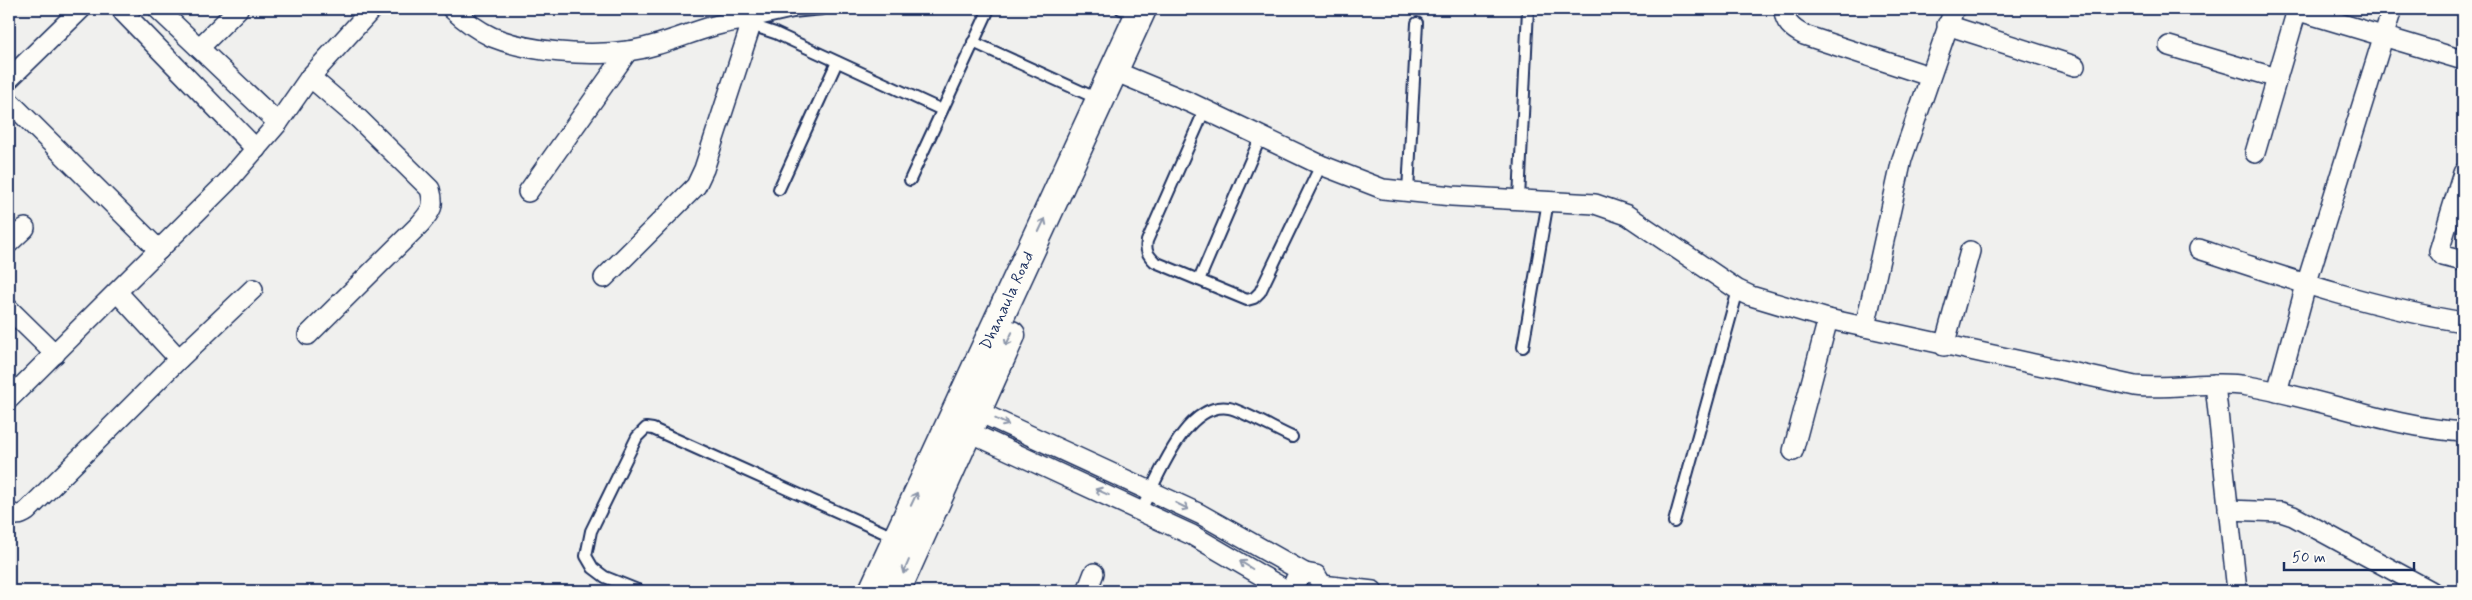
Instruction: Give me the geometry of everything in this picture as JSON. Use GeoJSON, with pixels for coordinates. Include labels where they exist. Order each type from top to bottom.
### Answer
{"type":"FeatureCollection","features":[{"type":"Feature","properties":{"kind":"street"},"geometry":{"type":"LineString","coordinates":[[9,79],[81,9]]}},
{"type":"Feature","properties":{"kind":"street"},"geometry":{"type":"LineString","coordinates":[[199,48],[238,9]]}},
{"type":"Feature","properties":{"kind":"street"},"geometry":{"type":"LineString","coordinates":[[9,399],[159,250],[256,149],[310,77],[372,9]]}},
{"type":"Feature","properties":{"kind":"street"},"geometry":{"type":"LineString","coordinates":[[452,9],[470,17],[492,36],[526,46],[578,52],[628,51],[725,24],[756,18]]}},
{"type":"Feature","properties":{"kind":"street"},"geometry":{"type":"LineString","coordinates":[[1784,9],[1785,18],[1795,30],[1804,35],[1929,76]]}},
{"type":"Feature","properties":{"kind":"street"},"geometry":{"type":"LineString","coordinates":[[2277,392],[2306,285],[2392,9]]}},
{"type":"Feature","properties":{"kind":"street"},"geometry":{"type":"LineString","coordinates":[[120,10],[136,16],[162,12],[278,122]]}},
{"type":"Feature","properties":{"kind":"street"},"geometry":{"type":"LineString","coordinates":[[120,10],[256,149]]}},
{"type":"Feature","properties":{"kind":"street","name":"Dhanaula Road"},"geometry":{"type":"LineString","coordinates":[[873,591],[896,538],[962,416],[1122,74],[1141,10]]}},
{"type":"Feature","properties":{"kind":"street"},"geometry":{"type":"LineString","coordinates":[[2254,153],[2277,78],[2294,10],[2463,60]]}},
{"type":"Feature","properties":{"kind":"street"},"geometry":{"type":"LineString","coordinates":[[1865,327],[1902,159],[1950,17],[2075,66]]}},
{"type":"Feature","properties":{"kind":"street"},"geometry":{"type":"LineString","coordinates":[[604,278],[696,186],[704,169],[756,18]]}},
{"type":"Feature","properties":{"kind":"street"},"geometry":{"type":"LineString","coordinates":[[2169,46],[2277,78]]}},
{"type":"Feature","properties":{"kind":"street"},"geometry":{"type":"LineString","coordinates":[[528,192],[628,51]]}},
{"type":"Feature","properties":{"kind":"street"},"geometry":{"type":"LineString","coordinates":[[1122,74],[1205,109],[1321,165],[1383,189],[1595,204],[1619,211],[1738,290],[1751,296],[1828,319],[1944,346],[2135,386],[2166,388],[2231,384],[2277,392],[2404,425],[2463,432]]}},
{"type":"Feature","properties":{"kind":"street","name":"Dhanaula Road"},"geometry":{"type":"LineString","coordinates":[[896,591],[962,416],[1100,101],[1122,74]]}},
{"type":"Feature","properties":{"kind":"street"},"geometry":{"type":"LineString","coordinates":[[308,335],[420,224],[430,213],[434,201],[430,189],[359,119],[310,77]]}},
{"type":"Feature","properties":{"kind":"street"},"geometry":{"type":"LineString","coordinates":[[9,101],[159,250]]}},
{"type":"Feature","properties":{"kind":"street"},"geometry":{"type":"LineString","coordinates":[[2463,173],[2439,251],[2443,256],[2463,261]]}},
{"type":"Feature","properties":{"kind":"street"},"geometry":{"type":"LineString","coordinates":[[9,244],[25,228]]}},
{"type":"Feature","properties":{"kind":"street"},"geometry":{"type":"LineString","coordinates":[[2199,249],[2306,285],[2428,317],[2463,322]]}},
{"type":"Feature","properties":{"kind":"street"},"geometry":{"type":"LineString","coordinates":[[1944,346],[1970,251]]}},
{"type":"Feature","properties":{"kind":"street"},"geometry":{"type":"LineString","coordinates":[[9,512],[14,515],[27,511],[179,359],[253,289]]}},
{"type":"Feature","properties":{"kind":"street"},"geometry":{"type":"LineString","coordinates":[[117,292],[179,359]]}},
{"type":"Feature","properties":{"kind":"street"},"geometry":{"type":"LineString","coordinates":[[9,309],[55,354]]}},
{"type":"Feature","properties":{"kind":"street"},"geometry":{"type":"LineString","coordinates":[[1793,451],[1828,319]]}},
{"type":"Feature","properties":{"kind":"street"},"geometry":{"type":"LineString","coordinates":[[2215,384],[2237,591]]}},
{"type":"Feature","properties":{"kind":"street"},"geometry":{"type":"LineString","coordinates":[[962,416],[1152,491],[1208,519],[1305,573],[1316,576],[1321,588],[1373,591]]}},
{"type":"Feature","properties":{"kind":"street"},"geometry":{"type":"LineString","coordinates":[[962,416],[1141,510],[1192,534],[1284,590],[1295,579],[1305,573]]}},
{"type":"Feature","properties":{"kind":"street"},"geometry":{"type":"LineString","coordinates":[[2228,510],[2281,512],[2293,516],[2431,591]]}},
{"type":"Feature","properties":{"kind":"street"},"geometry":{"type":"LineString","coordinates":[[1087,591],[1094,573]]}},
{"type":"Feature","properties":{"kind":"lane"},"geometry":{"type":"LineString","coordinates":[[756,18],[822,9]]}},
{"type":"Feature","properties":{"kind":"lane"},"geometry":{"type":"LineString","coordinates":[[910,180],[989,9]]}},
{"type":"Feature","properties":{"kind":"lane"},"geometry":{"type":"LineString","coordinates":[[1519,199],[1528,9]]}},
{"type":"Feature","properties":{"kind":"lane"},"geometry":{"type":"LineString","coordinates":[[756,18],[775,32],[942,110]]}},
{"type":"Feature","properties":{"kind":"lane"},"geometry":{"type":"LineString","coordinates":[[1408,192],[1417,23]]}},
{"type":"Feature","properties":{"kind":"lane"},"geometry":{"type":"LineString","coordinates":[[973,42],[1100,101]]}},
{"type":"Feature","properties":{"kind":"lane"},"geometry":{"type":"LineString","coordinates":[[779,189],[837,62]]}},
{"type":"Feature","properties":{"kind":"lane"},"geometry":{"type":"LineString","coordinates":[[1205,109],[1146,248],[1148,256],[1155,262],[1246,300],[1254,298],[1260,292],[1321,165]]}},
{"type":"Feature","properties":{"kind":"lane"},"geometry":{"type":"LineString","coordinates":[[1199,280],[1262,136]]}},
{"type":"Feature","properties":{"kind":"lane"},"geometry":{"type":"LineString","coordinates":[[1523,346],[1548,201]]}},
{"type":"Feature","properties":{"kind":"lane"},"geometry":{"type":"LineString","coordinates":[[1674,522],[1738,290]]}},
{"type":"Feature","properties":{"kind":"lane"},"geometry":{"type":"LineString","coordinates":[[1141,510],[1177,441],[1192,422],[1207,409],[1229,408],[1292,437]]}},
{"type":"Feature","properties":{"kind":"lane"},"geometry":{"type":"LineString","coordinates":[[640,591],[605,578],[593,568],[586,556],[591,531],[637,437],[646,428],[653,429],[896,538]]}}]}
